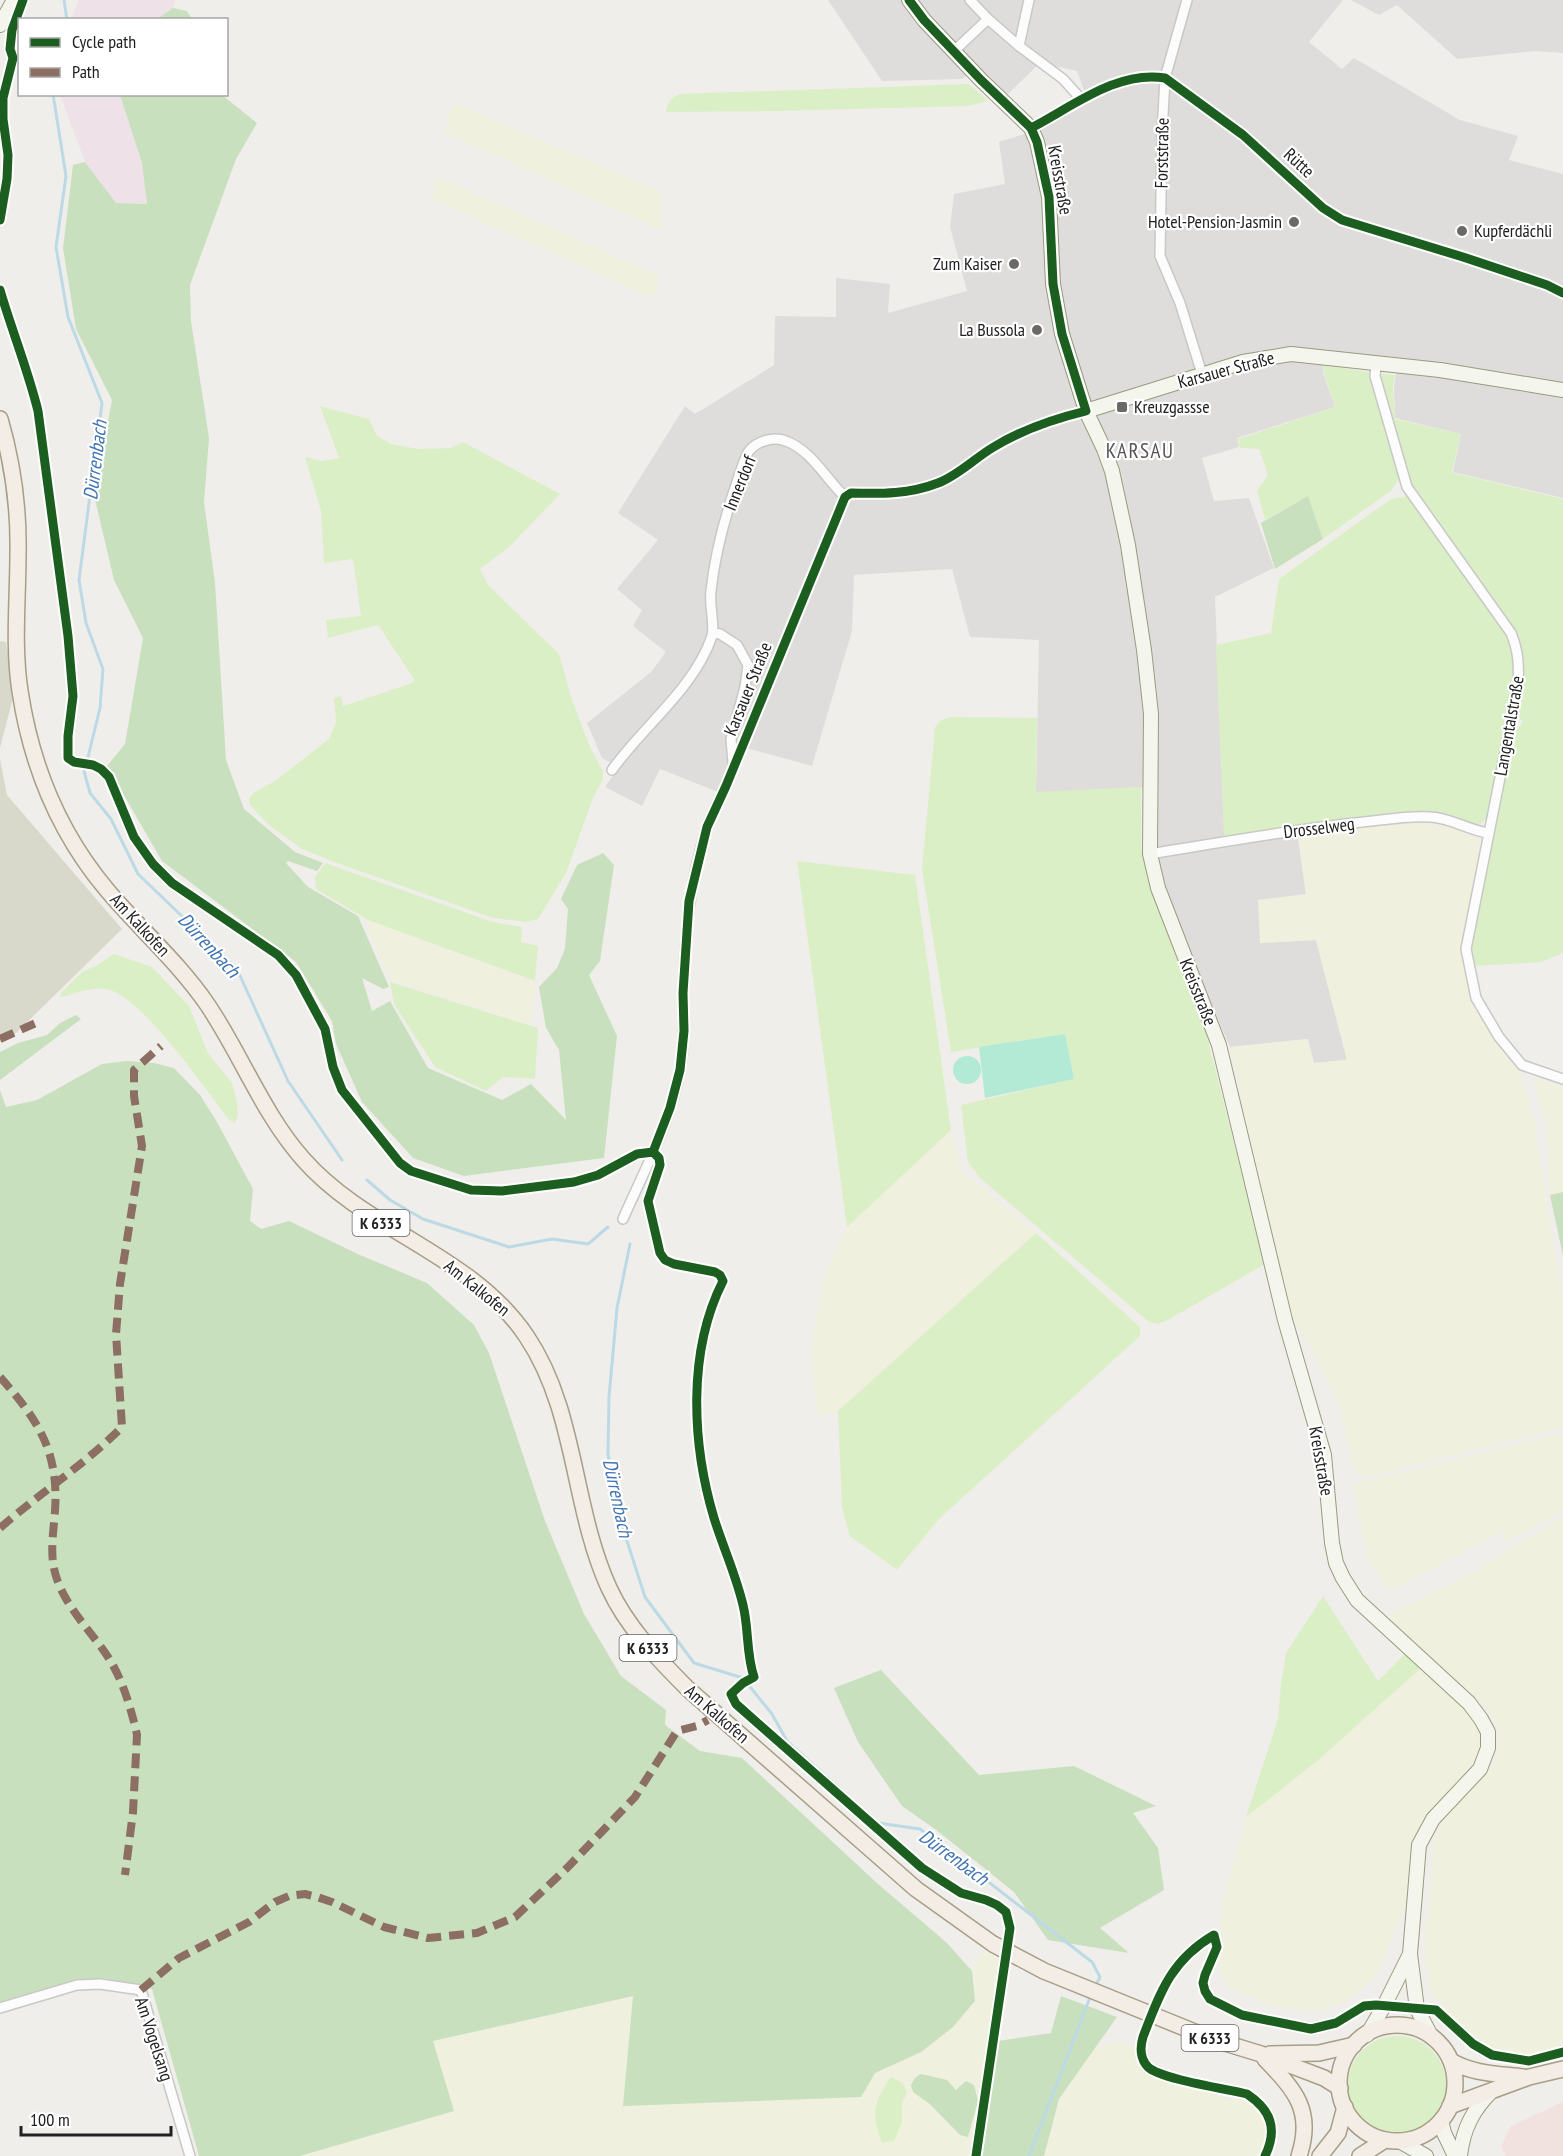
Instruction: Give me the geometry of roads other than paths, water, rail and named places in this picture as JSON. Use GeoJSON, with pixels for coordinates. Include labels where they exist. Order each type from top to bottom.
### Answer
{"type":"FeatureCollection","features":[{"type":"Feature","properties":{"kind":"main road","name":"Am Kalkofen"},"geometry":{"type":"LineString","coordinates":[[0,420],[13,472],[18,527],[19,686],[26,725],[44,785],[65,830],[90,868],[124,910],[193,984],[233,1045],[276,1122],[305,1162],[349,1202],[460,1271],[494,1297],[516,1320],[534,1347],[563,1416],[580,1500],[609,1590],[632,1626],[657,1658],[701,1701],[916,1889],[946,1913],[993,1944],[1044,1971],[1079,1986],[1212,2039],[1261,2054],[1323,2078],[1340,2088]]}},
{"type":"Feature","properties":{"kind":"main road"},"geometry":{"type":"LineString","coordinates":[[1400,2026],[1418,2029],[1431,2036],[1444,2048],[1455,2073],[1450,2106],[1441,2120],[1416,2138],[1401,2142],[1385,2140],[1365,2132],[1357,2125],[1345,2107],[1340,2088],[1343,2066],[1354,2045],[1366,2035],[1383,2028],[1400,2026]]}},
{"type":"Feature","properties":{"kind":"main road","name":"Am Kalkofen"},"geometry":{"type":"LineString","coordinates":[[1261,2054],[1319,2053],[1354,2045]]}},
{"type":"Feature","properties":{"kind":"main road"},"geometry":{"type":"LineString","coordinates":[[1261,2054],[1291,2086],[1304,2117],[1305,2139],[1299,2156]]}},
{"type":"Feature","properties":{"kind":"main road"},"geometry":{"type":"LineString","coordinates":[[1451,2061],[1463,2068],[1479,2072],[1529,2077]]}},
{"type":"Feature","properties":{"kind":"main road"},"geometry":{"type":"LineString","coordinates":[[1450,2106],[1529,2077],[1563,2069]]}},
{"type":"Feature","properties":{"kind":"main road"},"geometry":{"type":"LineString","coordinates":[[1320,2156],[1338,2133],[1345,2107]]}},
{"type":"Feature","properties":{"kind":"main road"},"geometry":{"type":"LineString","coordinates":[[1360,2156],[1385,2140]]}},
{"type":"Feature","properties":{"kind":"street"},"geometry":{"type":"LineString","coordinates":[[0,25],[14,0]]}},
{"type":"Feature","properties":{"kind":"street","name":"Kreisstraße"},"geometry":{"type":"LineString","coordinates":[[909,0],[924,20],[1031,128],[1037,142],[1049,196],[1053,284],[1062,334],[1086,411],[1112,471],[1128,545],[1151,714],[1150,854],[1162,898],[1219,1045],[1285,1320],[1323,1455],[1336,1563],[1357,1600],[1469,1703],[1488,1732],[1488,1748],[1480,1769],[1433,1819],[1419,1845],[1410,1954],[1417,2009],[1431,2036]]}},
{"type":"Feature","properties":{"kind":"street"},"geometry":{"type":"LineString","coordinates":[[970,0],[1019,46],[1063,79],[1082,100]]}},
{"type":"Feature","properties":{"kind":"street"},"geometry":{"type":"LineString","coordinates":[[1019,46],[1029,0]]}},
{"type":"Feature","properties":{"kind":"street","name":"Forststraße"},"geometry":{"type":"LineString","coordinates":[[1187,0],[1165,78],[1160,256],[1180,303],[1202,374]]}},
{"type":"Feature","properties":{"kind":"street"},"geometry":{"type":"LineString","coordinates":[[954,51],[988,19]]}},
{"type":"Feature","properties":{"kind":"street"},"geometry":{"type":"LineString","coordinates":[[1031,128],[1082,100],[1133,77],[1149,75],[1165,78]]}},
{"type":"Feature","properties":{"kind":"street","name":"Rütte"},"geometry":{"type":"LineString","coordinates":[[1165,78],[1243,135],[1323,208],[1342,219],[1547,285],[1563,293]]}},
{"type":"Feature","properties":{"kind":"street","name":"Karsauer Straße"},"geometry":{"type":"LineString","coordinates":[[623,1219],[670,1108],[680,1070],[684,1031],[683,993],[689,901],[707,827],[845,497],[851,493],[896,494],[939,483],[992,448],[1020,433],[1060,417],[1243,362],[1291,354],[1376,365],[1440,370],[1563,390]]}},
{"type":"Feature","properties":{"kind":"street","name":"Langentalstraße"},"geometry":{"type":"LineString","coordinates":[[1376,365],[1375,375],[1407,487],[1511,633],[1518,650],[1520,664],[1518,687],[1466,949],[1476,998],[1499,1037],[1522,1065],[1563,1078]]}},
{"type":"Feature","properties":{"kind":"street","name":"Innerdorf"},"geometry":{"type":"LineString","coordinates":[[612,770],[627,749],[694,674],[713,633],[710,592],[722,529],[749,451],[760,442],[774,439],[786,441],[812,459],[845,497]]}},
{"type":"Feature","properties":{"kind":"street"},"geometry":{"type":"LineString","coordinates":[[713,633],[720,634],[737,645],[748,665],[745,687],[731,738],[734,766]]}},
{"type":"Feature","properties":{"kind":"street","name":"Drosselweg"},"geometry":{"type":"LineString","coordinates":[[1150,854],[1308,828],[1409,817],[1432,817],[1488,833]]}},
{"type":"Feature","properties":{"kind":"street","name":"Kreisstraße"},"geometry":{"type":"LineString","coordinates":[[1366,2035],[1384,2006],[1410,1954]]}},
{"type":"Feature","properties":{"kind":"street","name":"Am Vogelsang"},"geometry":{"type":"LineString","coordinates":[[0,2008],[77,1985],[100,1984],[141,1990],[190,2156]]}},
{"type":"Feature","properties":{"kind":"street"},"geometry":{"type":"LineString","coordinates":[[1460,2156],[1466,2127],[1482,2100],[1494,2089]]}},
{"type":"Feature","properties":{"kind":"street"},"geometry":{"type":"LineString","coordinates":[[1441,2120],[1444,2133],[1455,2156]]}},
{"type":"Feature","properties":{"kind":"street"},"geometry":{"type":"LineString","coordinates":[[1401,2142],[1426,2156]]}},
{"type":"Feature","properties":{"kind":"waterway","name":"Dürrenbach"},"geometry":{"type":"LineString","coordinates":[[64,0],[67,18]]}},
{"type":"Feature","properties":{"kind":"waterway","name":"Dürrenbach"},"geometry":{"type":"LineString","coordinates":[[53,96],[66,176],[56,247],[68,317],[102,403],[79,580],[86,623],[103,669],[100,708],[88,757]]}},
{"type":"Feature","properties":{"kind":"waterway","name":"Dürrenbach"},"geometry":{"type":"LineString","coordinates":[[84,771],[90,793],[111,819],[138,874],[237,969],[288,1081],[342,1160]]}},
{"type":"Feature","properties":{"kind":"waterway","name":"Dürrenbach"},"geometry":{"type":"LineString","coordinates":[[367,1180],[390,1200],[423,1219],[509,1247],[552,1239],[588,1244],[608,1227]]}},
{"type":"Feature","properties":{"kind":"waterway","name":"Dürrenbach"},"geometry":{"type":"LineString","coordinates":[[630,1244],[617,1308],[609,1397],[608,1454],[618,1513],[645,1597],[694,1663],[743,1678],[772,1714],[787,1741],[878,1823],[920,1829],[1092,1962],[1100,1977],[1096,1985]]}},
{"type":"Feature","properties":{"kind":"waterway","name":"Dürrenbach"},"geometry":{"type":"LineString","coordinates":[[1029,2156],[1090,1997]]}},
{"type":"Feature","properties":{"kind":"place","name":"Hotel-Pension-Jasmin"},"geometry":{"type":"Point","coordinates":[1294,222]}},
{"type":"Feature","properties":{"kind":"place","name":"Kupferdächli"},"geometry":{"type":"Point","coordinates":[1462,231]}},
{"type":"Feature","properties":{"kind":"place","name":"Zum Kaiser"},"geometry":{"type":"Point","coordinates":[1014,264]}},
{"type":"Feature","properties":{"kind":"place","name":"La Bussola"},"geometry":{"type":"Point","coordinates":[1037,330]}},
{"type":"Feature","properties":{"kind":"place","name":"Kreuzgassse"},"geometry":{"type":"Point","coordinates":[1122,407]}},
{"type":"Feature","properties":{"kind":"district","name":"KARSAU"},"geometry":{"type":"Point","coordinates":[1140,451]}}]}
